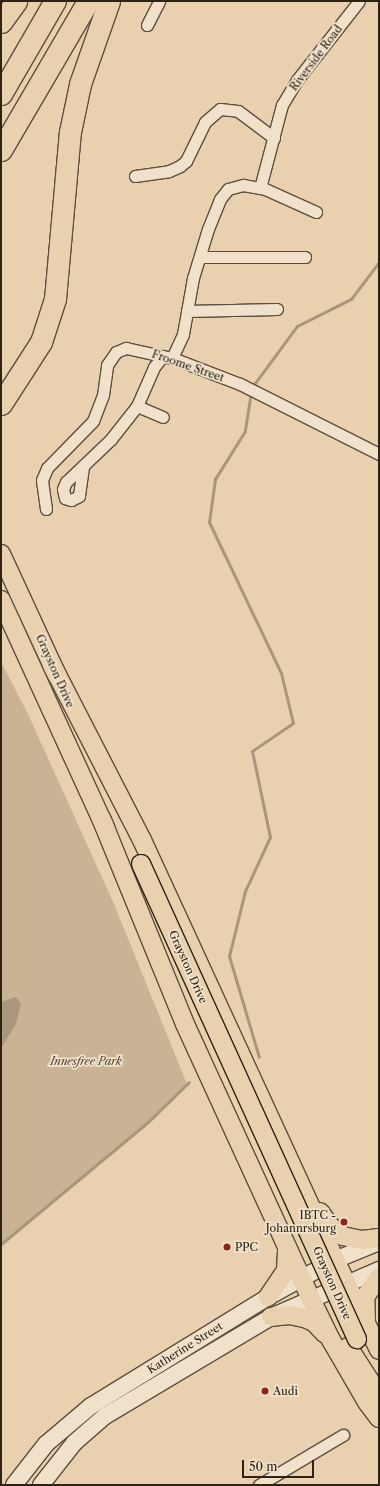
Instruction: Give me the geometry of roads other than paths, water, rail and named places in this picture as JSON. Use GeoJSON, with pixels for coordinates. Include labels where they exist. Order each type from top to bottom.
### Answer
{"type":"FeatureCollection","features":[{"type":"Feature","properties":{"kind":"highway"},"geometry":{"type":"LineString","coordinates":[[1,22],[16,1]]}},
{"type":"Feature","properties":{"kind":"highway"},"geometry":{"type":"LineString","coordinates":[[1,94],[55,1]]}},
{"type":"Feature","properties":{"kind":"highway"},"geometry":{"type":"LineString","coordinates":[[1,150],[88,1]]}},
{"type":"Feature","properties":{"kind":"highway"},"geometry":{"type":"LineString","coordinates":[[1,404],[34,356],[53,310],[61,254],[70,132],[80,84],[109,1]]}},
{"type":"Feature","properties":{"kind":"main road","name":"Grayston Drive"},"geometry":{"type":"LineString","coordinates":[[1,554],[357,1339],[379,1377]]}},
{"type":"Feature","properties":{"kind":"main road","name":"Grayston Drive"},"geometry":{"type":"LineString","coordinates":[[1,600],[101,818],[170,956],[347,1346],[379,1395]]}},
{"type":"Feature","properties":{"kind":"main road"},"geometry":{"type":"LineString","coordinates":[[52,665],[142,840],[273,1128],[367,1328],[379,1350]]}},
{"type":"Feature","properties":{"kind":"main road"},"geometry":{"type":"LineString","coordinates":[[101,818],[185,1024],[311,1299],[331,1340],[367,1402],[379,1418]]}},
{"type":"Feature","properties":{"kind":"main road"},"geometry":{"type":"LineString","coordinates":[[273,1128],[329,1225],[349,1238],[379,1238]]}},
{"type":"Feature","properties":{"kind":"main road","name":"Katherine Street"},"geometry":{"type":"LineString","coordinates":[[14,1485],[42,1447],[80,1414],[268,1297],[335,1260],[379,1242]]}},
{"type":"Feature","properties":{"kind":"main road"},"geometry":{"type":"LineString","coordinates":[[268,1297],[286,1270],[286,1243]]}},
{"type":"Feature","properties":{"kind":"main road","name":"Katherine Street"},"geometry":{"type":"LineString","coordinates":[[41,1485],[74,1443],[99,1421],[271,1318],[346,1283],[379,1270]]}},
{"type":"Feature","properties":{"kind":"main road"},"geometry":{"type":"LineString","coordinates":[[367,1328],[365,1297],[379,1277]]}},
{"type":"Feature","properties":{"kind":"main road"},"geometry":{"type":"LineString","coordinates":[[271,1318],[289,1315],[309,1319],[331,1340]]}},
{"type":"Feature","properties":{"kind":"street"},"geometry":{"type":"LineString","coordinates":[[147,25],[159,1]]}},
{"type":"Feature","properties":{"kind":"street","name":"Riverside Road"},"geometry":{"type":"LineString","coordinates":[[260,188],[282,105],[294,85],[359,1]]}},
{"type":"Feature","properties":{"kind":"street"},"geometry":{"type":"LineString","coordinates":[[135,176],[169,171],[180,166],[186,161],[205,122],[220,109],[238,111],[274,138]]}},
{"type":"Feature","properties":{"kind":"street"},"geometry":{"type":"LineString","coordinates":[[83,467],[111,439],[137,406],[154,367],[167,357],[183,334],[200,257],[213,214],[225,192],[235,186],[260,188],[316,212]]}},
{"type":"Feature","properties":{"kind":"street"},"geometry":{"type":"LineString","coordinates":[[200,257],[305,257]]}},
{"type":"Feature","properties":{"kind":"street"},"geometry":{"type":"LineString","coordinates":[[187,311],[277,309]]}},
{"type":"Feature","properties":{"kind":"street","name":"Froome Street"},"geometry":{"type":"LineString","coordinates":[[46,509],[44,475],[47,468],[93,421],[103,395],[106,365],[112,355],[126,348],[132,348],[167,357],[240,384],[379,454]]}},
{"type":"Feature","properties":{"kind":"street"},"geometry":{"type":"LineString","coordinates":[[137,406],[163,417]]}},
{"type":"Feature","properties":{"kind":"street"},"geometry":{"type":"LineString","coordinates":[[259,1485],[343,1435]]}},
{"type":"Feature","properties":{"kind":"waterway"},"geometry":{"type":"LineString","coordinates":[[379,157],[379,175]]}},
{"type":"Feature","properties":{"kind":"waterway"},"geometry":{"type":"LineString","coordinates":[[252,387],[297,326],[351,299],[379,262]]}},
{"type":"Feature","properties":{"kind":"waterway"},"geometry":{"type":"LineString","coordinates":[[251,392],[245,431],[215,479],[209,522],[281,673],[293,723],[252,751],[270,837],[245,891],[229,956],[259,1057]]}},
{"type":"Feature","properties":{"kind":"waterway"},"geometry":{"type":"LineString","coordinates":[[1,1244],[148,1122],[189,1082]]}},
{"type":"Feature","properties":{"kind":"place","name":"IBTC - Johannrsburg"},"geometry":{"type":"Point","coordinates":[344,1222]}},
{"type":"Feature","properties":{"kind":"place","name":"PPC"},"geometry":{"type":"Point","coordinates":[227,1247]}},
{"type":"Feature","properties":{"kind":"place","name":"Audi"},"geometry":{"type":"Point","coordinates":[265,1391]}},
{"type":"Feature","properties":{"kind":"park label","name":"Innesfree Park"},"geometry":{"type":"Point","coordinates":[86,1061]}}]}
